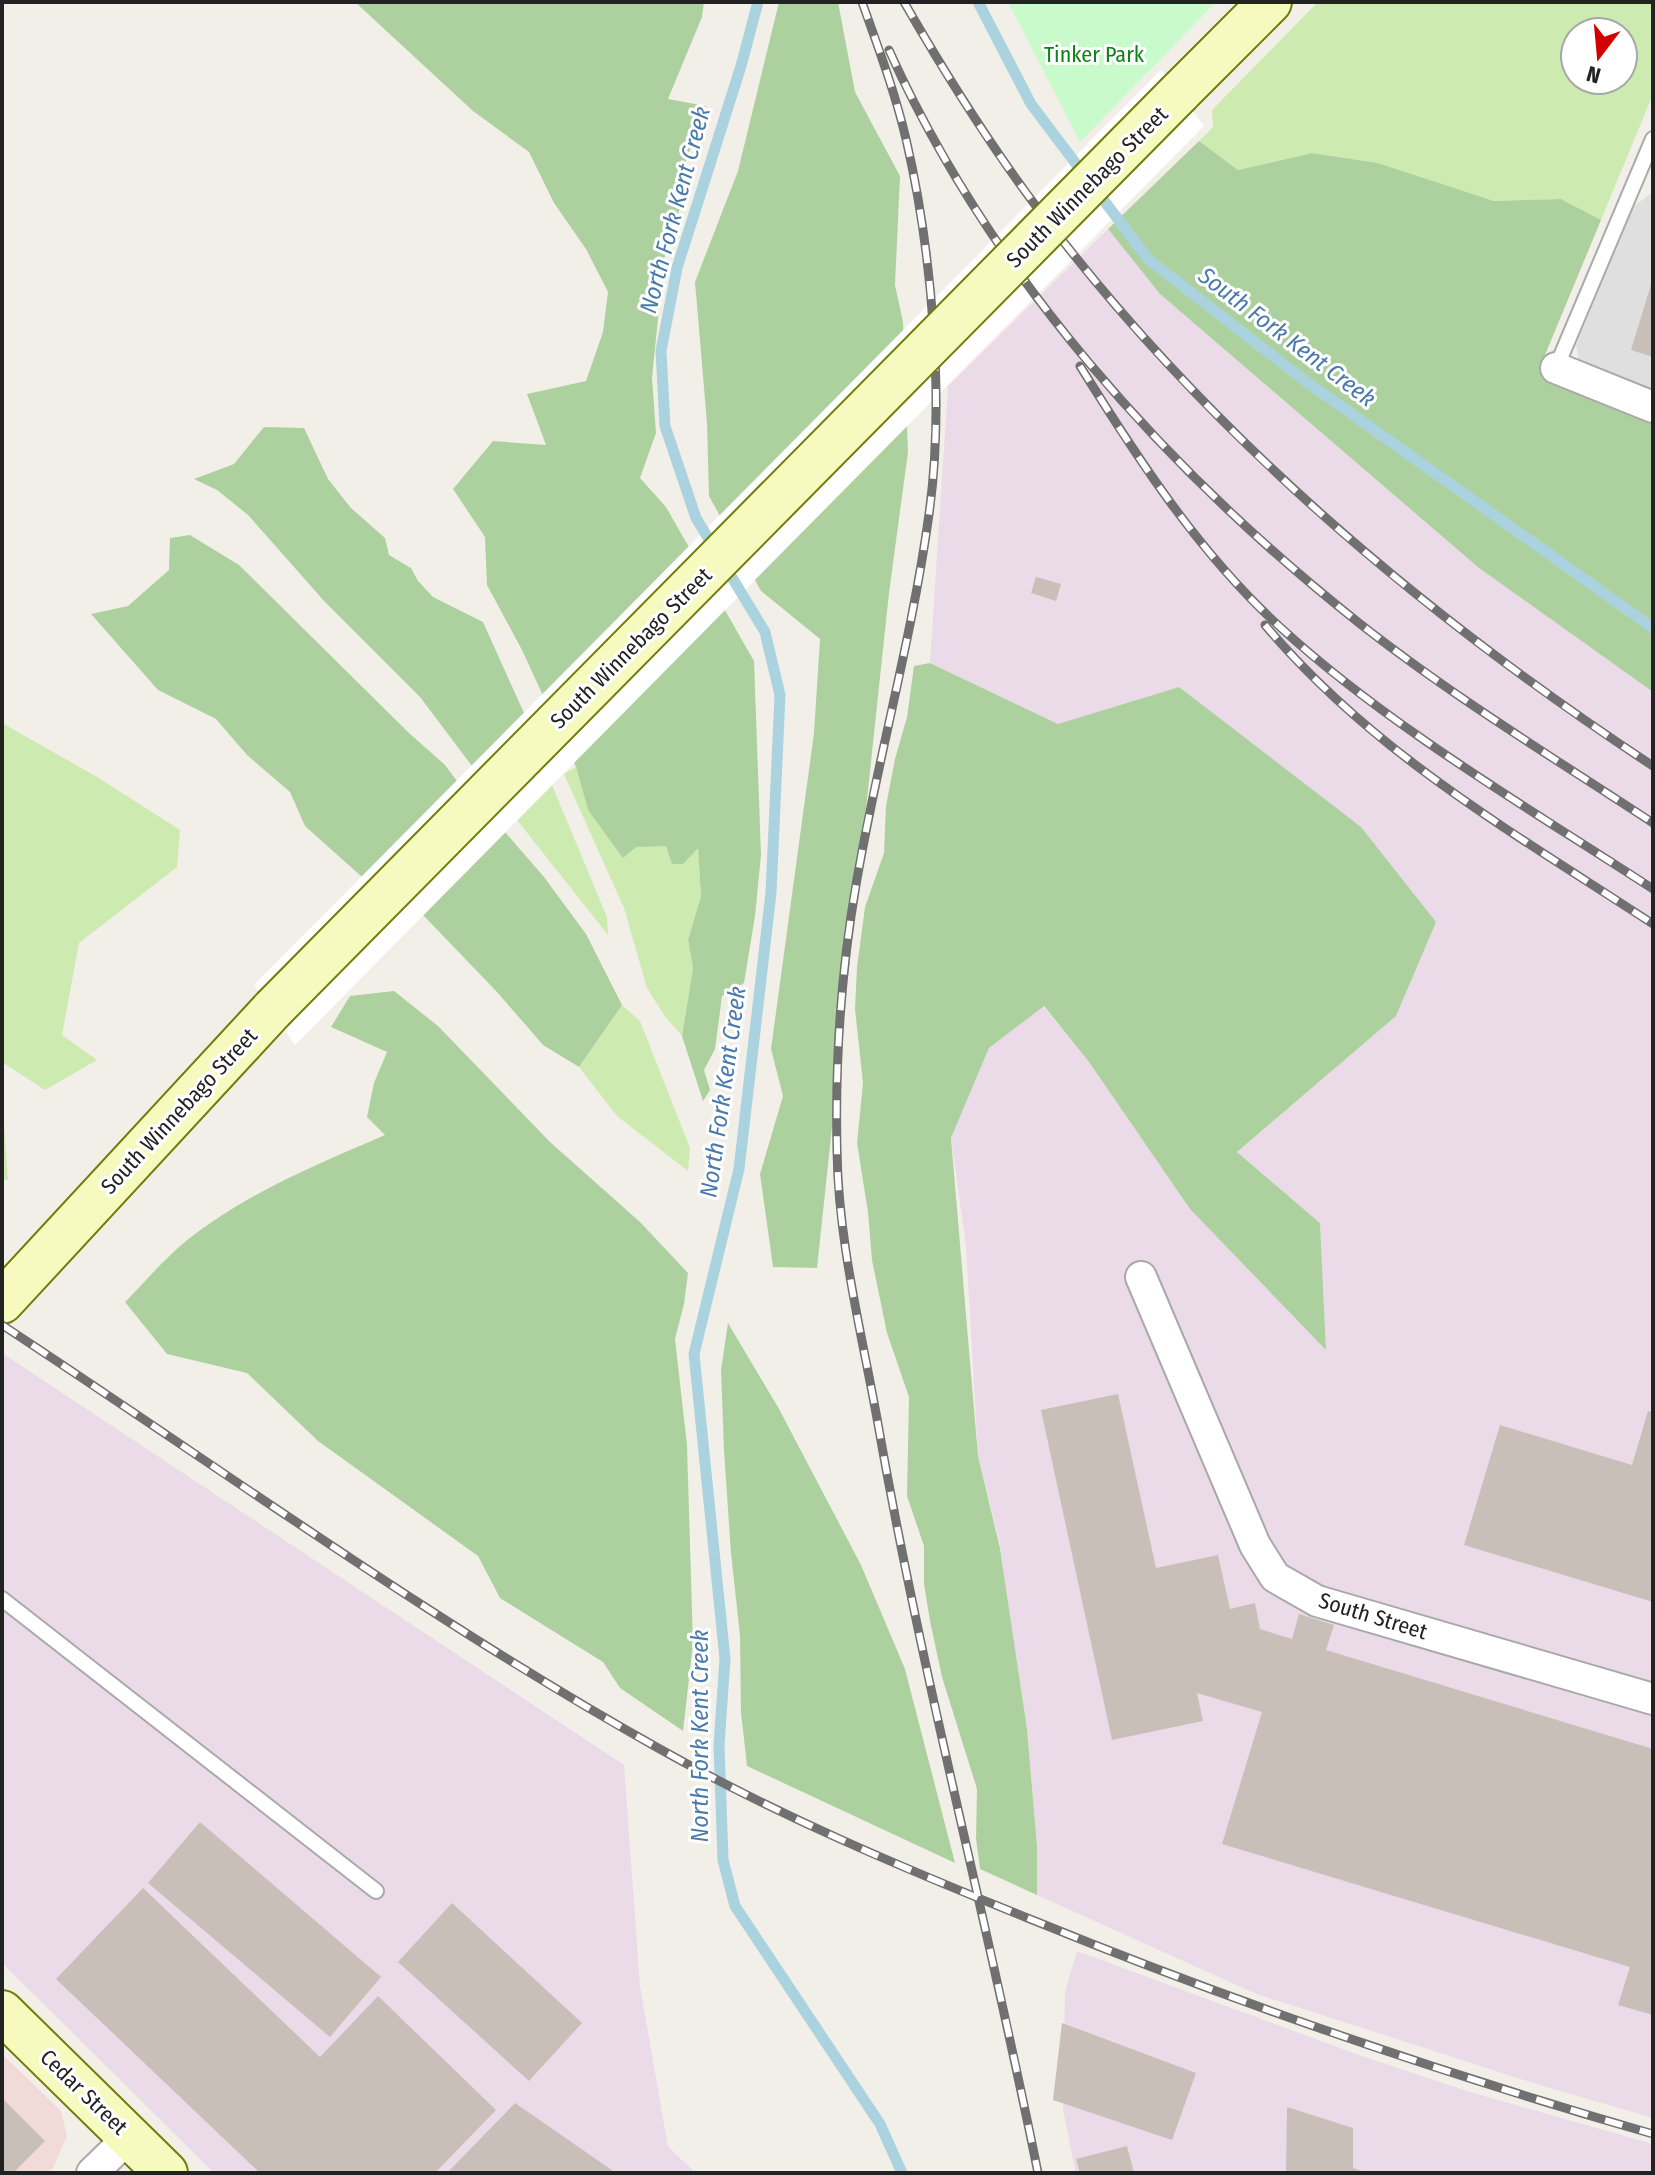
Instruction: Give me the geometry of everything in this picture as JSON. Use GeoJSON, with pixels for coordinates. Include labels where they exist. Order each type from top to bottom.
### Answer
{"type":"FeatureCollection","features":[{"type":"Feature","properties":{"kind":"main road","name":"South Winnebago Street"},"geometry":{"type":"LineString","coordinates":[[2,1302],[273,1009],[1270,2]]}},
{"type":"Feature","properties":{"kind":"main road","name":"Cedar Street"},"geometry":{"type":"LineString","coordinates":[[2,2012],[166,2173]]}},
{"type":"Feature","properties":{"kind":"street"},"geometry":{"type":"LineString","coordinates":[[1556,368],[1653,407]]}},
{"type":"Feature","properties":{"kind":"street","name":"South Street"},"geometry":{"type":"LineString","coordinates":[[1141,1277],[1255,1545],[1275,1577],[1317,1601],[1653,1699]]}},
{"type":"Feature","properties":{"kind":"street"},"geometry":{"type":"LineString","coordinates":[[92,2173],[130,2136]]}},
{"type":"Feature","properties":{"kind":"lane"},"geometry":{"type":"LineString","coordinates":[[1556,368],[1649,160],[1653,139]]}},
{"type":"Feature","properties":{"kind":"lane"},"geometry":{"type":"LineString","coordinates":[[2,1599],[376,1891]]}},
{"type":"Feature","properties":{"kind":"shaded area"},"geometry":{"type":"Polygon","coordinates":[[[1653,192],[1653,393],[1592,369],[1579,360],[1576,345],[1634,206],[1653,192]]]}},
{"type":"Feature","properties":{"kind":"shaded area"},"geometry":{"type":"Polygon","coordinates":[[[1108,229],[1160,294],[1479,568],[1653,692],[1653,2118],[1533,2083],[1254,1993],[1037,1895],[1037,1846],[1027,1729],[999,1539],[978,1456],[966,1246],[951,1138],[989,1048],[1043,1006],[1089,1062],[1190,1209],[1326,1349],[1320,1223],[1237,1152],[1396,1016],[1179,687],[1058,724],[930,663],[948,386],[1108,229]]]}},
{"type":"Feature","properties":{"kind":"shaded area"},"geometry":{"type":"Polygon","coordinates":[[[2,1353],[624,1765],[640,1986],[668,2147],[696,2173],[214,2173],[2,1963],[2,1353]]]}},
{"type":"Feature","properties":{"kind":"shaded area"},"geometry":{"type":"Polygon","coordinates":[[[1077,1951],[1359,2055],[1470,2092],[1653,2144],[1653,2173],[1076,2173],[1063,2110],[1065,1992],[1077,1951]]]}},
{"type":"Feature","properties":{"kind":"shaded area"},"geometry":{"type":"Polygon","coordinates":[[[2,2054],[61,2111],[67,2136],[53,2168],[47,2173],[2,2173],[2,2054]]]}},
{"type":"Feature","properties":{"kind":"green space"},"geometry":{"type":"Polygon","coordinates":[[[355,2],[704,2],[702,17],[668,99],[706,106],[680,177],[680,208],[664,259],[652,378],[656,433],[640,478],[666,507],[754,661],[761,855],[755,916],[744,983],[722,996],[715,1049],[704,1070],[710,1090],[703,1101],[682,1036],[693,968],[688,940],[701,896],[698,848],[683,864],[672,864],[666,846],[636,847],[623,858],[588,810],[576,767],[522,650],[487,585],[485,537],[453,489],[493,441],[546,445],[527,394],[586,381],[603,332],[608,292],[586,249],[554,203],[529,152],[473,111],[355,2]]]}},
{"type":"Feature","properties":{"kind":"green space"},"geometry":{"type":"Polygon","coordinates":[[[779,2],[838,2],[855,92],[900,176],[895,285],[903,322],[908,452],[889,593],[817,1268],[773,1267],[760,1174],[783,1096],[771,1049],[814,733],[820,639],[761,591],[709,496],[707,423],[695,282],[738,171],[779,2]]]}},
{"type":"Feature","properties":{"kind":"green space","name":"Tinker Park"},"geometry":{"type":"Polygon","coordinates":[[[1008,2],[1216,2],[1080,142],[1008,2]]]}},
{"type":"Feature","properties":{"kind":"green space"},"geometry":{"type":"Polygon","coordinates":[[[1318,2],[1653,2],[1653,94],[1601,220],[1561,199],[1494,201],[1378,163],[1312,153],[1238,170],[1199,141],[1213,127],[1212,110],[1318,2]]]}},
{"type":"Feature","properties":{"kind":"green space"},"geometry":{"type":"Polygon","coordinates":[[[1199,141],[1238,170],[1312,153],[1378,163],[1494,201],[1561,199],[1601,220],[1545,355],[1545,374],[1562,387],[1653,425],[1653,692],[1479,568],[1160,294],[1108,229],[1199,141]]]}},
{"type":"Feature","properties":{"kind":"green space"},"geometry":{"type":"Polygon","coordinates":[[[264,427],[304,428],[328,479],[351,508],[385,538],[389,555],[411,568],[433,597],[483,622],[524,713],[472,766],[420,697],[325,602],[248,515],[217,490],[194,479],[234,464],[264,427]]]}},
{"type":"Feature","properties":{"kind":"green space"},"geometry":{"type":"Polygon","coordinates":[[[190,535],[239,565],[445,765],[457,781],[362,877],[305,826],[290,792],[247,755],[216,719],[158,690],[91,614],[128,606],[169,570],[170,538],[190,535]]]}},
{"type":"Feature","properties":{"kind":"green space"},"geometry":{"type":"Polygon","coordinates":[[[930,663],[1058,724],[1179,687],[1361,827],[1436,922],[1396,1016],[1237,1152],[1320,1223],[1326,1350],[1190,1209],[1089,1062],[1044,1006],[989,1048],[951,1138],[978,1456],[1000,1548],[1027,1729],[1037,1846],[1037,1895],[980,1869],[976,1839],[977,1789],[942,1677],[930,1621],[924,1584],[924,1546],[907,1496],[909,1397],[887,1333],[872,1260],[857,1143],[863,1083],[855,1009],[865,907],[884,853],[886,806],[907,717],[914,666],[930,663]]]}},
{"type":"Feature","properties":{"kind":"green space"},"geometry":{"type":"Polygon","coordinates":[[[2,723],[97,777],[180,830],[177,867],[79,943],[62,1035],[97,1060],[45,1090],[2,1062],[2,723]]]}},
{"type":"Feature","properties":{"kind":"green space"},"geometry":{"type":"Polygon","coordinates":[[[576,767],[588,810],[635,847],[667,846],[672,864],[698,847],[701,896],[688,940],[693,968],[682,1036],[647,988],[624,908],[564,774],[576,767]]]}},
{"type":"Feature","properties":{"kind":"green space"},"geometry":{"type":"Polygon","coordinates":[[[552,785],[607,917],[608,935],[517,820],[552,785]]]}},
{"type":"Feature","properties":{"kind":"green space"},"geometry":{"type":"Polygon","coordinates":[[[505,832],[544,877],[586,934],[622,1005],[579,1067],[543,1045],[423,915],[505,832]]]}},
{"type":"Feature","properties":{"kind":"green space"},"geometry":{"type":"Polygon","coordinates":[[[394,991],[438,1026],[550,1142],[640,1222],[688,1273],[675,1339],[687,1445],[693,1644],[683,1731],[620,1688],[603,1662],[500,1598],[478,1556],[318,1441],[247,1373],[167,1354],[125,1302],[178,1248],[233,1208],[282,1181],[385,1135],[367,1117],[374,1083],[387,1052],[331,1027],[350,996],[394,991]]]}},
{"type":"Feature","properties":{"kind":"green space"},"geometry":{"type":"Polygon","coordinates":[[[622,1005],[640,1021],[690,1148],[688,1171],[617,1116],[579,1067],[622,1005]]]}},
{"type":"Feature","properties":{"kind":"green space"},"geometry":{"type":"Polygon","coordinates":[[[2,1094],[8,1180],[2,1179],[2,1094]]]}},
{"type":"Feature","properties":{"kind":"green space"},"geometry":{"type":"Polygon","coordinates":[[[728,1323],[779,1409],[861,1565],[905,1669],[955,1863],[747,1766],[741,1712],[740,1636],[724,1451],[721,1370],[728,1323]]]}},
{"type":"Feature","properties":{"kind":"pier"},"geometry":{"type":"Polygon","coordinates":[[[1161,70],[1204,126],[295,1045],[254,985],[1161,70]]]}},
{"type":"Feature","properties":{"kind":"building"},"geometry":{"type":"Polygon","coordinates":[[[1653,278],[1653,357],[1631,350],[1653,278]]]}},
{"type":"Feature","properties":{"kind":"building"},"geometry":{"type":"Polygon","coordinates":[[[1036,577],[1061,584],[1056,601],[1031,593],[1036,577]]]}},
{"type":"Feature","properties":{"kind":"building"},"geometry":{"type":"Polygon","coordinates":[[[1118,1394],[1156,1568],[1218,1555],[1230,1609],[1255,1603],[1260,1629],[1292,1639],[1299,1614],[1334,1625],[1326,1650],[1653,1749],[1653,2015],[1618,2005],[1630,1967],[1222,1844],[1262,1712],[1197,1693],[1203,1721],[1112,1740],[1041,1410],[1118,1394]]]}},
{"type":"Feature","properties":{"kind":"building"},"geometry":{"type":"Polygon","coordinates":[[[1648,1411],[1653,1412],[1653,1602],[1464,1545],[1500,1425],[1632,1465],[1648,1411]]]}},
{"type":"Feature","properties":{"kind":"building"},"geometry":{"type":"Polygon","coordinates":[[[200,1822],[381,1977],[330,2037],[148,1883],[200,1822]]]}},
{"type":"Feature","properties":{"kind":"building"},"geometry":{"type":"Polygon","coordinates":[[[143,1888],[320,2057],[378,1996],[496,2110],[435,2173],[260,2173],[56,1979],[143,1888]]]}},
{"type":"Feature","properties":{"kind":"building"},"geometry":{"type":"Polygon","coordinates":[[[452,1903],[582,2023],[529,2081],[398,1962],[452,1903]]]}},
{"type":"Feature","properties":{"kind":"building"},"geometry":{"type":"Polygon","coordinates":[[[1062,2023],[1196,2073],[1172,2140],[1053,2100],[1062,2023]]]}},
{"type":"Feature","properties":{"kind":"building"},"geometry":{"type":"Polygon","coordinates":[[[2,2098],[45,2141],[13,2173],[2,2173],[2,2098]]]}},
{"type":"Feature","properties":{"kind":"building"},"geometry":{"type":"Polygon","coordinates":[[[515,2103],[616,2173],[447,2173],[515,2103]]]}},
{"type":"Feature","properties":{"kind":"building"},"geometry":{"type":"Polygon","coordinates":[[[1287,2107],[1353,2128],[1353,2168],[1367,2173],[1286,2173],[1287,2107]]]}},
{"type":"Feature","properties":{"kind":"building"},"geometry":{"type":"Polygon","coordinates":[[[1127,2146],[1134,2173],[1080,2173],[1076,2159],[1127,2146]]]}},
{"type":"Feature","properties":{"kind":"waterway","name":"North Fork Kent Creek"},"geometry":{"type":"LineString","coordinates":[[716,551],[696,518],[665,426],[661,351],[677,268],[758,2]]}},
{"type":"Feature","properties":{"kind":"waterway","name":"South Fork Kent Creek"},"geometry":{"type":"LineString","coordinates":[[978,2],[1031,104],[1086,177]]}},
{"type":"Feature","properties":{"kind":"waterway","name":"South Fork Kent Creek"},"geometry":{"type":"LineString","coordinates":[[1096,190],[1148,259],[1304,380],[1653,628]]}},
{"type":"Feature","properties":{"kind":"waterway","name":"North Fork Kent Creek"},"geometry":{"type":"LineString","coordinates":[[725,566],[765,632],[780,695],[771,893],[739,1169],[694,1354],[725,1659],[719,1745],[723,1860],[735,1906],[880,2124],[902,2173]]}},
{"type":"Feature","properties":{"kind":"railway"},"geometry":{"type":"LineString","coordinates":[[862,2],[897,104],[915,183],[929,277],[936,423],[934,470],[922,561],[864,839],[846,951],[837,1084],[838,1184],[852,1288],[895,1518],[1038,2173]]}},
{"type":"Feature","properties":{"kind":"railway"},"geometry":{"type":"LineString","coordinates":[[904,2],[970,110],[1042,214],[1107,295],[1248,446],[1403,583],[1484,647],[1653,766]]}},
{"type":"Feature","properties":{"kind":"railway"},"geometry":{"type":"LineString","coordinates":[[889,50],[930,133],[978,213],[1031,290],[1090,364],[1219,501],[1288,564],[1394,650],[1653,823]]}},
{"type":"Feature","properties":{"kind":"railway"},"geometry":{"type":"LineString","coordinates":[[1080,366],[1147,470],[1196,536],[1222,568],[1280,627],[1322,664],[1413,732],[1653,889]]}},
{"type":"Feature","properties":{"kind":"railway"},"geometry":{"type":"LineString","coordinates":[[1265,625],[1307,671],[1399,752],[1498,823],[1653,924]]}},
{"type":"Feature","properties":{"kind":"railway"},"geometry":{"type":"LineString","coordinates":[[2,1325],[490,1648],[658,1748],[748,1796],[935,1880],[1184,1979],[1417,2061],[1653,2134]]}}]}
